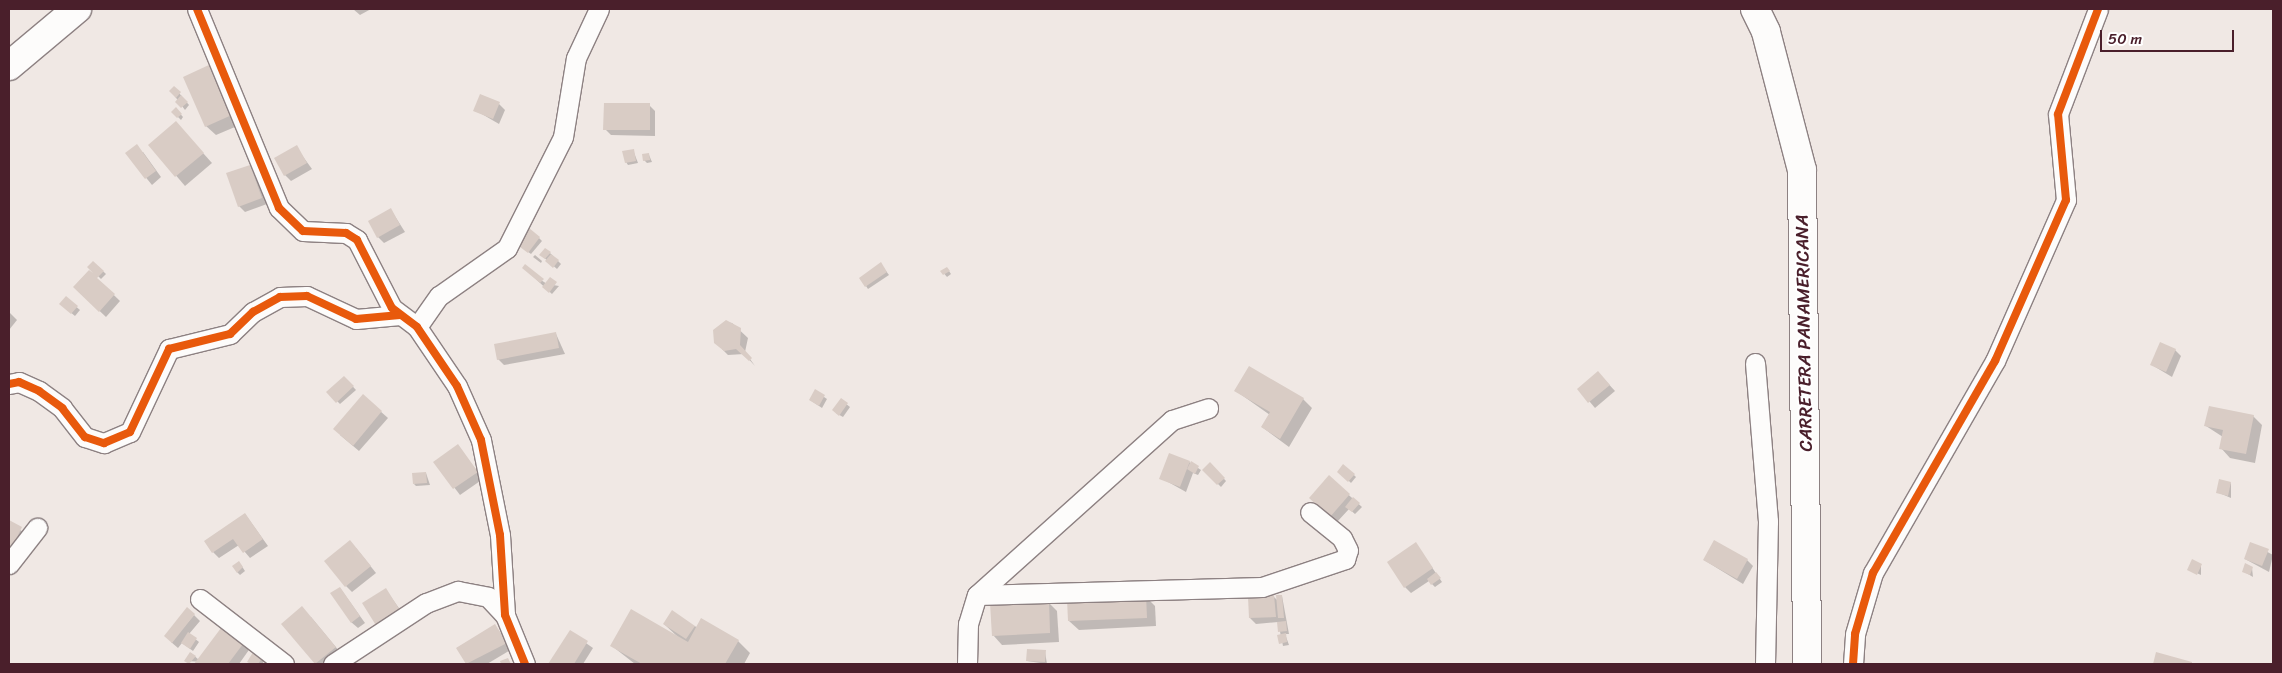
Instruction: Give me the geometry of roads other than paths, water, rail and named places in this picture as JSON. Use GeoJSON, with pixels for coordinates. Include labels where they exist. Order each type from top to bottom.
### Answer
{"type":"FeatureCollection","features":[{"type":"Feature","properties":{"kind":"highway"},"geometry":{"type":"LineString","coordinates":[[9,66],[76,9]]}},
{"type":"Feature","properties":{"kind":"highway","name":"CARRETERA PANAMERICANA"},"geometry":{"type":"LineString","coordinates":[[1755,9],[1766,32],[1802,170],[1807,664]]}},
{"type":"Feature","properties":{"kind":"street"},"geometry":{"type":"LineString","coordinates":[[197,9],[279,208],[303,231],[346,233],[357,240],[400,315],[417,327],[457,386],[481,440],[500,535],[505,615],[525,664]]}},
{"type":"Feature","properties":{"kind":"street"},"geometry":{"type":"LineString","coordinates":[[417,327],[439,296],[507,248],[563,137],[576,58],[599,9]]}},
{"type":"Feature","properties":{"kind":"street"},"geometry":{"type":"LineString","coordinates":[[1852,664],[1855,634],[1873,573],[1995,361],[2066,200],[2058,114],[2098,9]]}},
{"type":"Feature","properties":{"kind":"street"},"geometry":{"type":"LineString","coordinates":[[9,384],[18,382],[39,391],[62,408],[85,437],[104,443],[130,432],[168,349],[230,334],[253,312],[280,297],[307,296],[356,319],[400,315]]}},
{"type":"Feature","properties":{"kind":"street"},"geometry":{"type":"LineString","coordinates":[[1755,363],[1768,522],[1765,664]]}},
{"type":"Feature","properties":{"kind":"street"},"geometry":{"type":"LineString","coordinates":[[967,664],[968,624],[978,595],[1172,420],[1208,408]]}},
{"type":"Feature","properties":{"kind":"street"},"geometry":{"type":"LineString","coordinates":[[978,595],[1262,587],[1345,559],[1348,550],[1342,538],[1310,512]]}},
{"type":"Feature","properties":{"kind":"street"},"geometry":{"type":"LineString","coordinates":[[9,564],[37,528]]}},
{"type":"Feature","properties":{"kind":"street"},"geometry":{"type":"LineString","coordinates":[[333,664],[426,603],[458,591],[488,597],[505,615]]}},
{"type":"Feature","properties":{"kind":"street"},"geometry":{"type":"LineString","coordinates":[[200,599],[284,664]]}}]}
